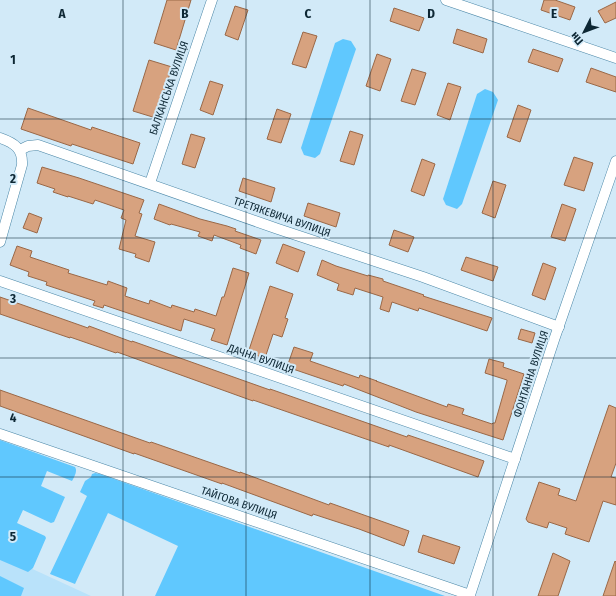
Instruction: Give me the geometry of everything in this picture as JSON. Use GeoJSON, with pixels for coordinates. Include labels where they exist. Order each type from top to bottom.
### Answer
{"type":"FeatureCollection","features":[{"type":"Feature","properties":{"kind":"street","name":"БАЛКАНСЬКА ВУЛИЦЯ"},"geometry":{"type":"LineString","coordinates":[[150,183],[212,0]]}},
{"type":"Feature","properties":{"kind":"street"},"geometry":{"type":"LineString","coordinates":[[446,0],[616,58]]}},
{"type":"Feature","properties":{"kind":"street"},"geometry":{"type":"LineString","coordinates":[[0,138],[13,143],[20,150],[23,158],[0,242]]}},
{"type":"Feature","properties":{"kind":"street","name":"ТРЕТЯКЕВИЧА ВУЛИЦЯ"},"geometry":{"type":"LineString","coordinates":[[20,150],[28,146],[38,145],[278,229],[423,277],[559,327]]}},
{"type":"Feature","properties":{"kind":"street","name":"ФОНТАННА ВУЛИЦЯ"},"geometry":{"type":"LineString","coordinates":[[470,595],[616,161]]}},
{"type":"Feature","properties":{"kind":"street","name":"ДАЧНА ВУЛИЦЯ"},"geometry":{"type":"LineString","coordinates":[[0,281],[515,459]]}},
{"type":"Feature","properties":{"kind":"street","name":"ТАЙГОВА ВУЛИЦЯ"},"geometry":{"type":"LineString","coordinates":[[0,434],[470,595]]}},
{"type":"Feature","properties":{"kind":"shaded area"},"geometry":{"type":"Polygon","coordinates":[[[343,39],[351,41],[356,49],[320,154],[315,158],[304,155],[301,148],[335,43],[343,39]]]}},
{"type":"Feature","properties":{"kind":"shaded area"},"geometry":{"type":"Polygon","coordinates":[[[485,89],[493,92],[498,100],[462,204],[457,209],[446,205],[443,199],[477,94],[485,89]]]}},
{"type":"Feature","properties":{"kind":"shaded area"},"geometry":{"type":"Polygon","coordinates":[[[0,440],[75,467],[76,469],[72,481],[47,471],[41,486],[65,497],[54,522],[51,523],[23,510],[17,523],[45,536],[46,538],[33,568],[28,572],[0,560],[0,440]]]}},
{"type":"Feature","properties":{"kind":"shaded area"},"geometry":{"type":"Polygon","coordinates":[[[95,473],[445,596],[155,596],[178,546],[108,513],[75,584],[50,574],[87,496],[80,492],[85,481],[95,473]]]}},
{"type":"Feature","properties":{"kind":"shaded area"},"geometry":{"type":"Polygon","coordinates":[[[0,554],[91,596],[0,596],[0,554]]]}},
{"type":"Feature","properties":{"kind":"shaded area"},"geometry":{"type":"Polygon","coordinates":[[[0,576],[24,588],[21,596],[0,596],[0,576]]]}},
{"type":"Feature","properties":{"kind":"building"},"geometry":{"type":"Polygon","coordinates":[[[167,0],[191,0],[176,50],[154,43],[167,0]]]}},
{"type":"Feature","properties":{"kind":"building"},"geometry":{"type":"Polygon","coordinates":[[[544,0],[555,0],[575,7],[570,20],[541,10],[544,0]]]}},
{"type":"Feature","properties":{"kind":"building"},"geometry":{"type":"Polygon","coordinates":[[[616,2],[616,18],[605,23],[598,11],[616,2]]]}},
{"type":"Feature","properties":{"kind":"building"},"geometry":{"type":"Polygon","coordinates":[[[235,6],[248,10],[238,40],[225,35],[235,6]]]}},
{"type":"Feature","properties":{"kind":"building"},"geometry":{"type":"Polygon","coordinates":[[[394,8],[424,18],[419,31],[390,21],[394,8]]]}},
{"type":"Feature","properties":{"kind":"building"},"geometry":{"type":"Polygon","coordinates":[[[457,29],[487,39],[483,53],[453,43],[457,29]]]}},
{"type":"Feature","properties":{"kind":"building"},"geometry":{"type":"Polygon","coordinates":[[[303,32],[317,36],[306,68],[292,64],[303,32]]]}},
{"type":"Feature","properties":{"kind":"building"},"geometry":{"type":"Polygon","coordinates":[[[533,49],[563,59],[558,72],[528,62],[533,49]]]}},
{"type":"Feature","properties":{"kind":"building"},"geometry":{"type":"Polygon","coordinates":[[[377,54],[391,59],[380,91],[366,86],[377,54]]]}},
{"type":"Feature","properties":{"kind":"building"},"geometry":{"type":"Polygon","coordinates":[[[149,60],[172,67],[156,118],[133,111],[149,60]]]}},
{"type":"Feature","properties":{"kind":"building"},"geometry":{"type":"Polygon","coordinates":[[[591,68],[616,77],[616,92],[586,82],[591,68]]]}},
{"type":"Feature","properties":{"kind":"building"},"geometry":{"type":"Polygon","coordinates":[[[412,69],[426,73],[415,105],[401,101],[412,69]]]}},
{"type":"Feature","properties":{"kind":"building"},"geometry":{"type":"Polygon","coordinates":[[[210,81],[223,85],[213,115],[200,110],[210,81]]]}},
{"type":"Feature","properties":{"kind":"building"},"geometry":{"type":"Polygon","coordinates":[[[448,83],[461,87],[450,120],[437,115],[448,83]]]}},
{"type":"Feature","properties":{"kind":"building"},"geometry":{"type":"Polygon","coordinates":[[[518,105],[531,110],[520,142],[507,137],[518,105]]]}},
{"type":"Feature","properties":{"kind":"building"},"geometry":{"type":"Polygon","coordinates":[[[28,108],[91,130],[92,127],[140,143],[133,164],[72,144],[71,146],[21,129],[28,108]]]}},
{"type":"Feature","properties":{"kind":"building"},"geometry":{"type":"Polygon","coordinates":[[[277,109],[291,114],[281,143],[267,139],[277,109]]]}},
{"type":"Feature","properties":{"kind":"building"},"geometry":{"type":"Polygon","coordinates":[[[350,131],[363,135],[354,165],[340,161],[350,131]]]}},
{"type":"Feature","properties":{"kind":"building"},"geometry":{"type":"Polygon","coordinates":[[[191,134],[205,138],[195,168],[182,164],[191,134]]]}},
{"type":"Feature","properties":{"kind":"building"},"geometry":{"type":"Polygon","coordinates":[[[574,157],[593,163],[584,191],[564,185],[574,157]]]}},
{"type":"Feature","properties":{"kind":"building"},"geometry":{"type":"Polygon","coordinates":[[[422,159],[435,164],[424,196],[411,191],[422,159]]]}},
{"type":"Feature","properties":{"kind":"building"},"geometry":{"type":"Polygon","coordinates":[[[42,167],[144,200],[139,213],[142,214],[135,236],[155,242],[149,262],[135,257],[136,254],[119,249],[126,220],[121,218],[124,210],[95,200],[93,204],[53,192],[55,189],[37,183],[42,167]]]}},
{"type":"Feature","properties":{"kind":"building"},"geometry":{"type":"Polygon","coordinates":[[[243,178],[275,188],[271,202],[239,191],[243,178]]]}},
{"type":"Feature","properties":{"kind":"building"},"geometry":{"type":"Polygon","coordinates":[[[493,181],[506,185],[495,218],[482,213],[493,181]]]}},
{"type":"Feature","properties":{"kind":"building"},"geometry":{"type":"Polygon","coordinates":[[[308,203],[340,213],[336,227],[304,216],[308,203]]]}},
{"type":"Feature","properties":{"kind":"building"},"geometry":{"type":"Polygon","coordinates":[[[159,204],[200,219],[236,229],[235,231],[261,240],[256,254],[240,248],[241,245],[214,235],[212,241],[198,236],[200,232],[171,224],[170,225],[154,219],[159,204]]]}},
{"type":"Feature","properties":{"kind":"building"},"geometry":{"type":"Polygon","coordinates":[[[562,204],[576,209],[565,241],[551,237],[562,204]]]}},
{"type":"Feature","properties":{"kind":"building"},"geometry":{"type":"Polygon","coordinates":[[[29,213],[42,218],[37,233],[23,228],[29,213]]]}},
{"type":"Feature","properties":{"kind":"building"},"geometry":{"type":"Polygon","coordinates":[[[394,230],[414,237],[408,252],[389,245],[394,230]]]}},
{"type":"Feature","properties":{"kind":"building"},"geometry":{"type":"Polygon","coordinates":[[[283,244],[305,252],[298,272],[276,263],[283,244]]]}},
{"type":"Feature","properties":{"kind":"building"},"geometry":{"type":"Polygon","coordinates":[[[17,246],[32,251],[30,257],[69,270],[68,273],[107,285],[108,281],[127,288],[125,296],[149,304],[150,300],[171,308],[172,305],[194,312],[195,309],[216,316],[233,268],[249,273],[227,345],[211,340],[215,329],[184,319],[181,331],[104,305],[103,308],[93,305],[95,301],[46,285],[47,282],[28,276],[29,272],[10,265],[17,246]]]}},
{"type":"Feature","properties":{"kind":"building"},"geometry":{"type":"Polygon","coordinates":[[[466,257],[498,267],[493,281],[461,270],[466,257]]]}},
{"type":"Feature","properties":{"kind":"building"},"geometry":{"type":"Polygon","coordinates":[[[322,260],[368,276],[383,279],[383,281],[424,295],[423,296],[492,318],[487,331],[419,308],[418,311],[392,302],[389,312],[380,309],[383,297],[355,288],[353,295],[337,290],[339,284],[317,275],[322,260]]]}},
{"type":"Feature","properties":{"kind":"building"},"geometry":{"type":"Polygon","coordinates":[[[543,263],[556,268],[545,300],[532,295],[543,263]]]}},
{"type":"Feature","properties":{"kind":"building"},"geometry":{"type":"Polygon","coordinates":[[[270,286],[293,294],[285,318],[288,319],[282,337],[273,334],[265,358],[248,353],[270,286]]]}},
{"type":"Feature","properties":{"kind":"building"},"geometry":{"type":"Polygon","coordinates":[[[0,297],[88,328],[89,326],[407,437],[408,435],[484,461],[478,477],[389,445],[389,447],[253,401],[117,352],[116,353],[0,314],[0,297]]]}},
{"type":"Feature","properties":{"kind":"building"},"geometry":{"type":"Polygon","coordinates":[[[521,329],[535,333],[532,343],[518,339],[521,329]]]}},
{"type":"Feature","properties":{"kind":"building"},"geometry":{"type":"Polygon","coordinates":[[[294,347],[313,353],[310,361],[359,378],[360,375],[447,407],[448,404],[464,409],[462,414],[492,424],[495,423],[507,380],[485,373],[489,359],[504,363],[503,367],[524,374],[503,440],[416,412],[344,384],[343,386],[287,367],[294,347]]]}},
{"type":"Feature","properties":{"kind":"building"},"geometry":{"type":"Polygon","coordinates":[[[0,390],[150,443],[151,442],[240,472],[329,505],[330,503],[409,531],[404,546],[313,514],[312,516],[0,406],[0,390]]]}},
{"type":"Feature","properties":{"kind":"building"},"geometry":{"type":"Polygon","coordinates":[[[609,405],[616,408],[616,463],[611,477],[616,478],[616,505],[603,501],[589,542],[565,534],[567,528],[549,522],[547,528],[528,522],[526,519],[539,482],[560,489],[558,495],[576,501],[609,405]]]}},
{"type":"Feature","properties":{"kind":"building"},"geometry":{"type":"Polygon","coordinates":[[[423,535],[460,547],[454,564],[418,552],[423,535]]]}},
{"type":"Feature","properties":{"kind":"building"},"geometry":{"type":"Polygon","coordinates":[[[553,553],[570,561],[558,596],[538,596],[553,553]]]}},
{"type":"Feature","properties":{"kind":"building"},"geometry":{"type":"Polygon","coordinates":[[[615,561],[616,596],[603,596],[615,561]]]}}]}
